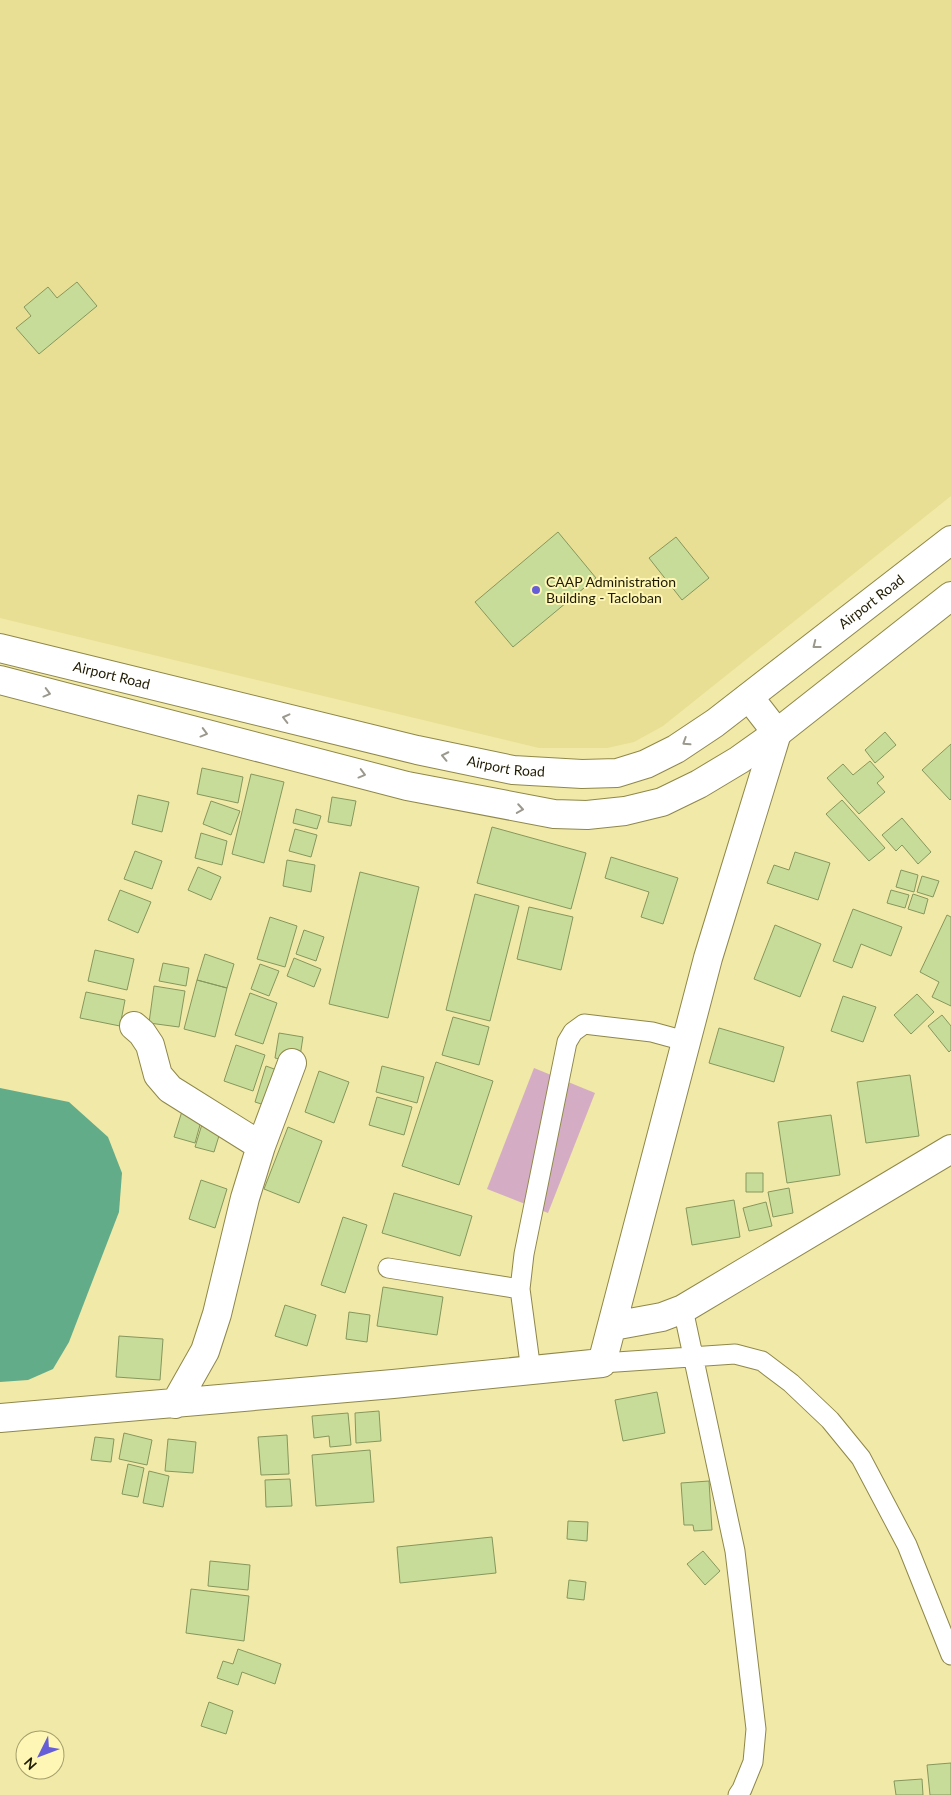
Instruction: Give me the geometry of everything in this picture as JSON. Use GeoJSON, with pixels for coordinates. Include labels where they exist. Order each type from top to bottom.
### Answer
{"type":"FeatureCollection","features":[{"type":"Feature","properties":{"kind":"street","name":"Airport Road"},"geometry":{"type":"LineString","coordinates":[[0,648],[407,748],[513,770],[582,774],[617,773],[646,764],[676,749],[715,723],[951,540]]}},
{"type":"Feature","properties":{"kind":"street"},"geometry":{"type":"LineString","coordinates":[[0,680],[407,786],[512,808],[554,814],[587,815],[625,811],[662,802],[699,784],[738,760],[776,733],[951,596]]}},
{"type":"Feature","properties":{"kind":"street"},"geometry":{"type":"LineString","coordinates":[[749,697],[776,733]]}},
{"type":"Feature","properties":{"kind":"street"},"geometry":{"type":"LineString","coordinates":[[0,1418],[175,1404],[602,1363],[685,1041],[713,940],[776,733]]}},
{"type":"Feature","properties":{"kind":"street"},"geometry":{"type":"LineString","coordinates":[[646,764],[662,802]]}},
{"type":"Feature","properties":{"kind":"street"},"geometry":{"type":"LineString","coordinates":[[134,1026],[142,1033],[150,1045],[158,1075],[170,1088],[261,1146]]}},
{"type":"Feature","properties":{"kind":"street"},"geometry":{"type":"LineString","coordinates":[[175,1404],[206,1350],[217,1314],[245,1198],[261,1146],[292,1063]]}},
{"type":"Feature","properties":{"kind":"street"},"geometry":{"type":"LineString","coordinates":[[613,1326],[662,1317],[683,1309],[951,1149]]}},
{"type":"Feature","properties":{"kind":"lane"},"geometry":{"type":"LineString","coordinates":[[531,1371],[520,1289],[524,1254],[568,1042],[573,1032],[584,1024],[652,1032],[685,1041]]}},
{"type":"Feature","properties":{"kind":"lane"},"geometry":{"type":"LineString","coordinates":[[388,1268],[520,1289]]}},
{"type":"Feature","properties":{"kind":"lane"},"geometry":{"type":"LineString","coordinates":[[683,1309],[735,1551],[756,1728],[753,1762],[738,1795]]}},
{"type":"Feature","properties":{"kind":"lane"},"geometry":{"type":"LineString","coordinates":[[602,1363],[735,1354],[762,1361],[791,1383],[830,1420],[861,1458],[907,1545],[951,1655]]}},
{"type":"Feature","properties":{"kind":"shaded area"},"geometry":{"type":"Polygon","coordinates":[[[0,0],[951,0],[951,496],[663,726],[634,742],[607,748],[539,748],[0,618],[0,0]]]}},
{"type":"Feature","properties":{"kind":"shaded area"},"geometry":{"type":"Polygon","coordinates":[[[534,1068],[595,1093],[548,1213],[487,1189],[534,1068]]]}},
{"type":"Feature","properties":{"kind":"shaded area"},"geometry":{"type":"Polygon","coordinates":[[[0,1088],[69,1102],[108,1137],[122,1173],[119,1212],[69,1342],[53,1369],[28,1380],[0,1382],[0,1088]]]}},
{"type":"Feature","properties":{"kind":"building"},"geometry":{"type":"Polygon","coordinates":[[[77,282],[97,306],[39,354],[16,328],[31,316],[24,307],[48,287],[57,298],[77,282]]]}},
{"type":"Feature","properties":{"kind":"building","name":"CAAP Administration Building - Tacloban"},"geometry":{"type":"Polygon","coordinates":[[[558,532],[596,578],[513,647],[475,602],[558,532]]]}},
{"type":"Feature","properties":{"kind":"building"},"geometry":{"type":"Polygon","coordinates":[[[676,537],[709,578],[682,600],[649,558],[676,537]]]}},
{"type":"Feature","properties":{"kind":"building"},"geometry":{"type":"Polygon","coordinates":[[[885,732],[896,745],[875,763],[865,750],[885,732]]]}},
{"type":"Feature","properties":{"kind":"building"},"geometry":{"type":"Polygon","coordinates":[[[951,744],[951,799],[950,800],[922,770],[951,744]]]}},
{"type":"Feature","properties":{"kind":"building"},"geometry":{"type":"Polygon","coordinates":[[[870,761],[884,777],[877,783],[885,792],[859,814],[827,778],[843,764],[853,775],[870,761]]]}},
{"type":"Feature","properties":{"kind":"building"},"geometry":{"type":"Polygon","coordinates":[[[202,768],[243,777],[238,803],[197,794],[202,768]]]}},
{"type":"Feature","properties":{"kind":"building"},"geometry":{"type":"Polygon","coordinates":[[[251,774],[284,782],[264,863],[232,854],[251,774]]]}},
{"type":"Feature","properties":{"kind":"building"},"geometry":{"type":"Polygon","coordinates":[[[138,795],[169,802],[162,832],[132,824],[138,795]]]}},
{"type":"Feature","properties":{"kind":"building"},"geometry":{"type":"Polygon","coordinates":[[[332,797],[356,801],[351,826],[328,822],[332,797]]]}},
{"type":"Feature","properties":{"kind":"building"},"geometry":{"type":"Polygon","coordinates":[[[842,800],[885,848],[869,861],[826,814],[842,800]]]}},
{"type":"Feature","properties":{"kind":"building"},"geometry":{"type":"Polygon","coordinates":[[[211,801],[240,811],[231,835],[203,824],[211,801]]]}},
{"type":"Feature","properties":{"kind":"building"},"geometry":{"type":"Polygon","coordinates":[[[296,809],[321,816],[317,829],[293,823],[296,809]]]}},
{"type":"Feature","properties":{"kind":"building"},"geometry":{"type":"Polygon","coordinates":[[[902,818],[931,852],[918,864],[902,845],[896,851],[882,835],[902,818]]]}},
{"type":"Feature","properties":{"kind":"building"},"geometry":{"type":"Polygon","coordinates":[[[492,827],[586,853],[571,909],[477,883],[492,827]]]}},
{"type":"Feature","properties":{"kind":"building"},"geometry":{"type":"Polygon","coordinates":[[[295,829],[317,835],[311,857],[289,851],[295,829]]]}},
{"type":"Feature","properties":{"kind":"building"},"geometry":{"type":"Polygon","coordinates":[[[201,833],[227,841],[222,865],[195,858],[201,833]]]}},
{"type":"Feature","properties":{"kind":"building"},"geometry":{"type":"Polygon","coordinates":[[[135,851],[162,861],[152,889],[124,879],[135,851]]]}},
{"type":"Feature","properties":{"kind":"building"},"geometry":{"type":"Polygon","coordinates":[[[795,852],[830,863],[818,900],[767,883],[774,865],[789,870],[795,852]]]}},
{"type":"Feature","properties":{"kind":"building"},"geometry":{"type":"Polygon","coordinates":[[[611,857],[678,878],[663,924],[641,917],[649,892],[605,878],[611,857]]]}},
{"type":"Feature","properties":{"kind":"building"},"geometry":{"type":"Polygon","coordinates":[[[287,860],[315,865],[311,892],[283,886],[287,860]]]}},
{"type":"Feature","properties":{"kind":"building"},"geometry":{"type":"Polygon","coordinates":[[[198,867],[221,877],[211,900],[188,890],[198,867]]]}},
{"type":"Feature","properties":{"kind":"building"},"geometry":{"type":"Polygon","coordinates":[[[901,870],[918,875],[914,892],[896,887],[901,870]]]}},
{"type":"Feature","properties":{"kind":"building"},"geometry":{"type":"Polygon","coordinates":[[[360,872],[419,887],[388,1018],[329,1004],[360,872]]]}},
{"type":"Feature","properties":{"kind":"building"},"geometry":{"type":"Polygon","coordinates":[[[922,876],[939,881],[933,897],[917,892],[922,876]]]}},
{"type":"Feature","properties":{"kind":"building"},"geometry":{"type":"Polygon","coordinates":[[[120,890],[151,902],[138,933],[108,920],[120,890]]]}},
{"type":"Feature","properties":{"kind":"building"},"geometry":{"type":"Polygon","coordinates":[[[891,890],[909,895],[905,908],[887,903],[891,890]]]}},
{"type":"Feature","properties":{"kind":"building"},"geometry":{"type":"Polygon","coordinates":[[[475,894],[519,906],[490,1021],[446,1010],[475,894]]]}},
{"type":"Feature","properties":{"kind":"building"},"geometry":{"type":"Polygon","coordinates":[[[913,894],[928,899],[924,914],[908,909],[913,894]]]}},
{"type":"Feature","properties":{"kind":"building"},"geometry":{"type":"Polygon","coordinates":[[[529,907],[573,917],[561,970],[517,959],[529,907]]]}},
{"type":"Feature","properties":{"kind":"building"},"geometry":{"type":"Polygon","coordinates":[[[853,909],[902,927],[891,956],[861,944],[852,968],[833,961],[853,909]]]}},
{"type":"Feature","properties":{"kind":"building"},"geometry":{"type":"Polygon","coordinates":[[[947,915],[951,917],[951,1006],[932,997],[939,982],[920,972],[947,915]]]}},
{"type":"Feature","properties":{"kind":"building"},"geometry":{"type":"Polygon","coordinates":[[[270,917],[297,926],[285,967],[257,959],[270,917]]]}},
{"type":"Feature","properties":{"kind":"building"},"geometry":{"type":"Polygon","coordinates":[[[775,925],[821,944],[800,997],[754,979],[775,925]]]}},
{"type":"Feature","properties":{"kind":"building"},"geometry":{"type":"Polygon","coordinates":[[[304,930],[324,937],[316,961],[296,954],[304,930]]]}},
{"type":"Feature","properties":{"kind":"building"},"geometry":{"type":"Polygon","coordinates":[[[95,950],[134,959],[127,990],[88,981],[95,950]]]}},
{"type":"Feature","properties":{"kind":"building"},"geometry":{"type":"Polygon","coordinates":[[[205,954],[234,964],[227,988],[197,980],[205,954]]]}},
{"type":"Feature","properties":{"kind":"building"},"geometry":{"type":"Polygon","coordinates":[[[294,958],[321,969],[314,987],[287,976],[294,958]]]}},
{"type":"Feature","properties":{"kind":"building"},"geometry":{"type":"Polygon","coordinates":[[[163,963],[189,968],[186,986],[159,981],[163,963]]]}},
{"type":"Feature","properties":{"kind":"building"},"geometry":{"type":"Polygon","coordinates":[[[260,964],[279,971],[269,996],[251,989],[260,964]]]}},
{"type":"Feature","properties":{"kind":"building"},"geometry":{"type":"Polygon","coordinates":[[[197,980],[227,988],[215,1037],[184,1029],[197,980]]]}},
{"type":"Feature","properties":{"kind":"building"},"geometry":{"type":"Polygon","coordinates":[[[154,986],[185,991],[179,1027],[149,1023],[154,986]]]}},
{"type":"Feature","properties":{"kind":"building"},"geometry":{"type":"Polygon","coordinates":[[[86,992],[125,1000],[120,1026],[80,1018],[86,992]]]}},
{"type":"Feature","properties":{"kind":"building"},"geometry":{"type":"Polygon","coordinates":[[[250,993],[277,1003],[263,1044],[235,1035],[250,993]]]}},
{"type":"Feature","properties":{"kind":"building"},"geometry":{"type":"Polygon","coordinates":[[[917,994],[934,1012],[911,1034],[894,1015],[917,994]]]}},
{"type":"Feature","properties":{"kind":"building"},"geometry":{"type":"Polygon","coordinates":[[[843,996],[876,1007],[863,1042],[831,1031],[843,996]]]}},
{"type":"Feature","properties":{"kind":"building"},"geometry":{"type":"Polygon","coordinates":[[[942,1015],[951,1026],[951,1050],[949,1052],[928,1026],[942,1015]]]}},
{"type":"Feature","properties":{"kind":"building"},"geometry":{"type":"Polygon","coordinates":[[[453,1017],[489,1027],[479,1065],[442,1055],[453,1017]]]}},
{"type":"Feature","properties":{"kind":"building"},"geometry":{"type":"Polygon","coordinates":[[[719,1028],[784,1047],[774,1082],[709,1063],[719,1028]]]}},
{"type":"Feature","properties":{"kind":"building"},"geometry":{"type":"Polygon","coordinates":[[[279,1033],[303,1037],[299,1063],[275,1058],[279,1033]]]}},
{"type":"Feature","properties":{"kind":"building"},"geometry":{"type":"Polygon","coordinates":[[[236,1045],[265,1055],[253,1091],[224,1081],[236,1045]]]}},
{"type":"Feature","properties":{"kind":"building"},"geometry":{"type":"Polygon","coordinates":[[[436,1062],[493,1081],[459,1185],[402,1166],[436,1062]]]}},
{"type":"Feature","properties":{"kind":"building"},"geometry":{"type":"Polygon","coordinates":[[[266,1066],[285,1073],[274,1108],[255,1102],[266,1066]]]}},
{"type":"Feature","properties":{"kind":"building"},"geometry":{"type":"Polygon","coordinates":[[[382,1066],[424,1077],[417,1103],[376,1092],[382,1066]]]}},
{"type":"Feature","properties":{"kind":"building"},"geometry":{"type":"Polygon","coordinates":[[[319,1071],[349,1082],[334,1123],[305,1112],[319,1071]]]}},
{"type":"Feature","properties":{"kind":"building"},"geometry":{"type":"Polygon","coordinates":[[[910,1075],[919,1136],[866,1143],[857,1082],[910,1075]]]}},
{"type":"Feature","properties":{"kind":"building"},"geometry":{"type":"Polygon","coordinates":[[[377,1097],[412,1107],[404,1135],[369,1125],[377,1097]]]}},
{"type":"Feature","properties":{"kind":"building"},"geometry":{"type":"Polygon","coordinates":[[[183,1108],[203,1114],[195,1143],[174,1137],[183,1108]]]}},
{"type":"Feature","properties":{"kind":"building"},"geometry":{"type":"Polygon","coordinates":[[[831,1115],[840,1175],[787,1183],[778,1122],[831,1115]]]}},
{"type":"Feature","properties":{"kind":"building"},"geometry":{"type":"Polygon","coordinates":[[[203,1121],[222,1126],[214,1152],[195,1147],[203,1121]]]}},
{"type":"Feature","properties":{"kind":"building"},"geometry":{"type":"Polygon","coordinates":[[[288,1127],[322,1141],[299,1203],[264,1189],[288,1127]]]}},
{"type":"Feature","properties":{"kind":"building"},"geometry":{"type":"Polygon","coordinates":[[[746,1173],[763,1173],[763,1192],[746,1192],[746,1173]]]}},
{"type":"Feature","properties":{"kind":"building"},"geometry":{"type":"Polygon","coordinates":[[[201,1180],[227,1189],[215,1228],[189,1219],[201,1180]]]}},
{"type":"Feature","properties":{"kind":"building"},"geometry":{"type":"Polygon","coordinates":[[[789,1188],[793,1213],[773,1217],[768,1192],[789,1188]]]}},
{"type":"Feature","properties":{"kind":"building"},"geometry":{"type":"Polygon","coordinates":[[[394,1193],[472,1216],[460,1256],[382,1233],[394,1193]]]}},
{"type":"Feature","properties":{"kind":"building"},"geometry":{"type":"Polygon","coordinates":[[[734,1200],[740,1237],[692,1245],[686,1208],[734,1200]]]}},
{"type":"Feature","properties":{"kind":"building"},"geometry":{"type":"Polygon","coordinates":[[[766,1202],[772,1226],[749,1231],[743,1208],[766,1202]]]}},
{"type":"Feature","properties":{"kind":"building"},"geometry":{"type":"Polygon","coordinates":[[[343,1217],[367,1225],[345,1293],[321,1285],[343,1217]]]}},
{"type":"Feature","properties":{"kind":"building"},"geometry":{"type":"Polygon","coordinates":[[[383,1287],[443,1297],[437,1335],[377,1326],[383,1287]]]}},
{"type":"Feature","properties":{"kind":"building"},"geometry":{"type":"Polygon","coordinates":[[[285,1305],[316,1315],[307,1346],[275,1336],[285,1305]]]}},
{"type":"Feature","properties":{"kind":"building"},"geometry":{"type":"Polygon","coordinates":[[[349,1312],[370,1315],[367,1342],[346,1339],[349,1312]]]}},
{"type":"Feature","properties":{"kind":"building"},"geometry":{"type":"Polygon","coordinates":[[[119,1336],[163,1339],[160,1380],[116,1377],[119,1336]]]}},
{"type":"Feature","properties":{"kind":"building"},"geometry":{"type":"Polygon","coordinates":[[[657,1392],[665,1433],[623,1441],[615,1400],[657,1392]]]}},
{"type":"Feature","properties":{"kind":"building"},"geometry":{"type":"Polygon","coordinates":[[[379,1411],[381,1441],[356,1443],[355,1413],[379,1411]]]}},
{"type":"Feature","properties":{"kind":"building"},"geometry":{"type":"Polygon","coordinates":[[[348,1413],[351,1445],[330,1447],[329,1436],[314,1438],[312,1416],[348,1413]]]}},
{"type":"Feature","properties":{"kind":"building"},"geometry":{"type":"Polygon","coordinates":[[[124,1433],[152,1440],[147,1465],[119,1459],[124,1433]]]}},
{"type":"Feature","properties":{"kind":"building"},"geometry":{"type":"Polygon","coordinates":[[[287,1435],[289,1474],[261,1475],[258,1437],[287,1435]]]}},
{"type":"Feature","properties":{"kind":"building"},"geometry":{"type":"Polygon","coordinates":[[[95,1437],[114,1439],[111,1462],[91,1460],[95,1437]]]}},
{"type":"Feature","properties":{"kind":"building"},"geometry":{"type":"Polygon","coordinates":[[[168,1439],[196,1442],[193,1473],[165,1471],[168,1439]]]}},
{"type":"Feature","properties":{"kind":"building"},"geometry":{"type":"Polygon","coordinates":[[[370,1450],[374,1502],[316,1506],[312,1455],[370,1450]]]}},
{"type":"Feature","properties":{"kind":"building"},"geometry":{"type":"Polygon","coordinates":[[[128,1464],[144,1468],[138,1497],[122,1494],[128,1464]]]}},
{"type":"Feature","properties":{"kind":"building"},"geometry":{"type":"Polygon","coordinates":[[[149,1471],[169,1476],[163,1507],[143,1503],[149,1471]]]}},
{"type":"Feature","properties":{"kind":"building"},"geometry":{"type":"Polygon","coordinates":[[[290,1479],[292,1506],[266,1507],[265,1480],[290,1479]]]}},
{"type":"Feature","properties":{"kind":"building"},"geometry":{"type":"Polygon","coordinates":[[[709,1481],[712,1530],[694,1531],[693,1525],[684,1525],[681,1483],[709,1481]]]}},
{"type":"Feature","properties":{"kind":"building"},"geometry":{"type":"Polygon","coordinates":[[[568,1521],[588,1522],[587,1541],[567,1539],[568,1521]]]}},
{"type":"Feature","properties":{"kind":"building"},"geometry":{"type":"Polygon","coordinates":[[[492,1537],[496,1573],[400,1583],[397,1547],[492,1537]]]}},
{"type":"Feature","properties":{"kind":"building"},"geometry":{"type":"Polygon","coordinates":[[[703,1551],[720,1571],[705,1585],[687,1564],[703,1551]]]}},
{"type":"Feature","properties":{"kind":"building"},"geometry":{"type":"Polygon","coordinates":[[[210,1561],[250,1565],[248,1590],[208,1586],[210,1561]]]}},
{"type":"Feature","properties":{"kind":"building"},"geometry":{"type":"Polygon","coordinates":[[[569,1580],[586,1582],[584,1600],[567,1598],[569,1580]]]}},
{"type":"Feature","properties":{"kind":"building"},"geometry":{"type":"Polygon","coordinates":[[[191,1589],[249,1596],[244,1641],[186,1633],[191,1589]]]}},
{"type":"Feature","properties":{"kind":"building"},"geometry":{"type":"Polygon","coordinates":[[[238,1649],[281,1664],[275,1684],[242,1672],[238,1685],[217,1678],[223,1661],[233,1664],[238,1649]]]}},
{"type":"Feature","properties":{"kind":"building"},"geometry":{"type":"Polygon","coordinates":[[[209,1702],[233,1711],[226,1734],[201,1726],[209,1702]]]}},
{"type":"Feature","properties":{"kind":"building"},"geometry":{"type":"Polygon","coordinates":[[[951,1763],[951,1795],[930,1795],[927,1765],[951,1763]]]}},
{"type":"Feature","properties":{"kind":"building"},"geometry":{"type":"Polygon","coordinates":[[[922,1779],[923,1795],[896,1795],[894,1781],[922,1779]]]}},
{"type":"Feature","properties":{"kind":"place","name":"CAAP Administration Building - Tacloban"},"geometry":{"type":"Point","coordinates":[536,590]}}]}
